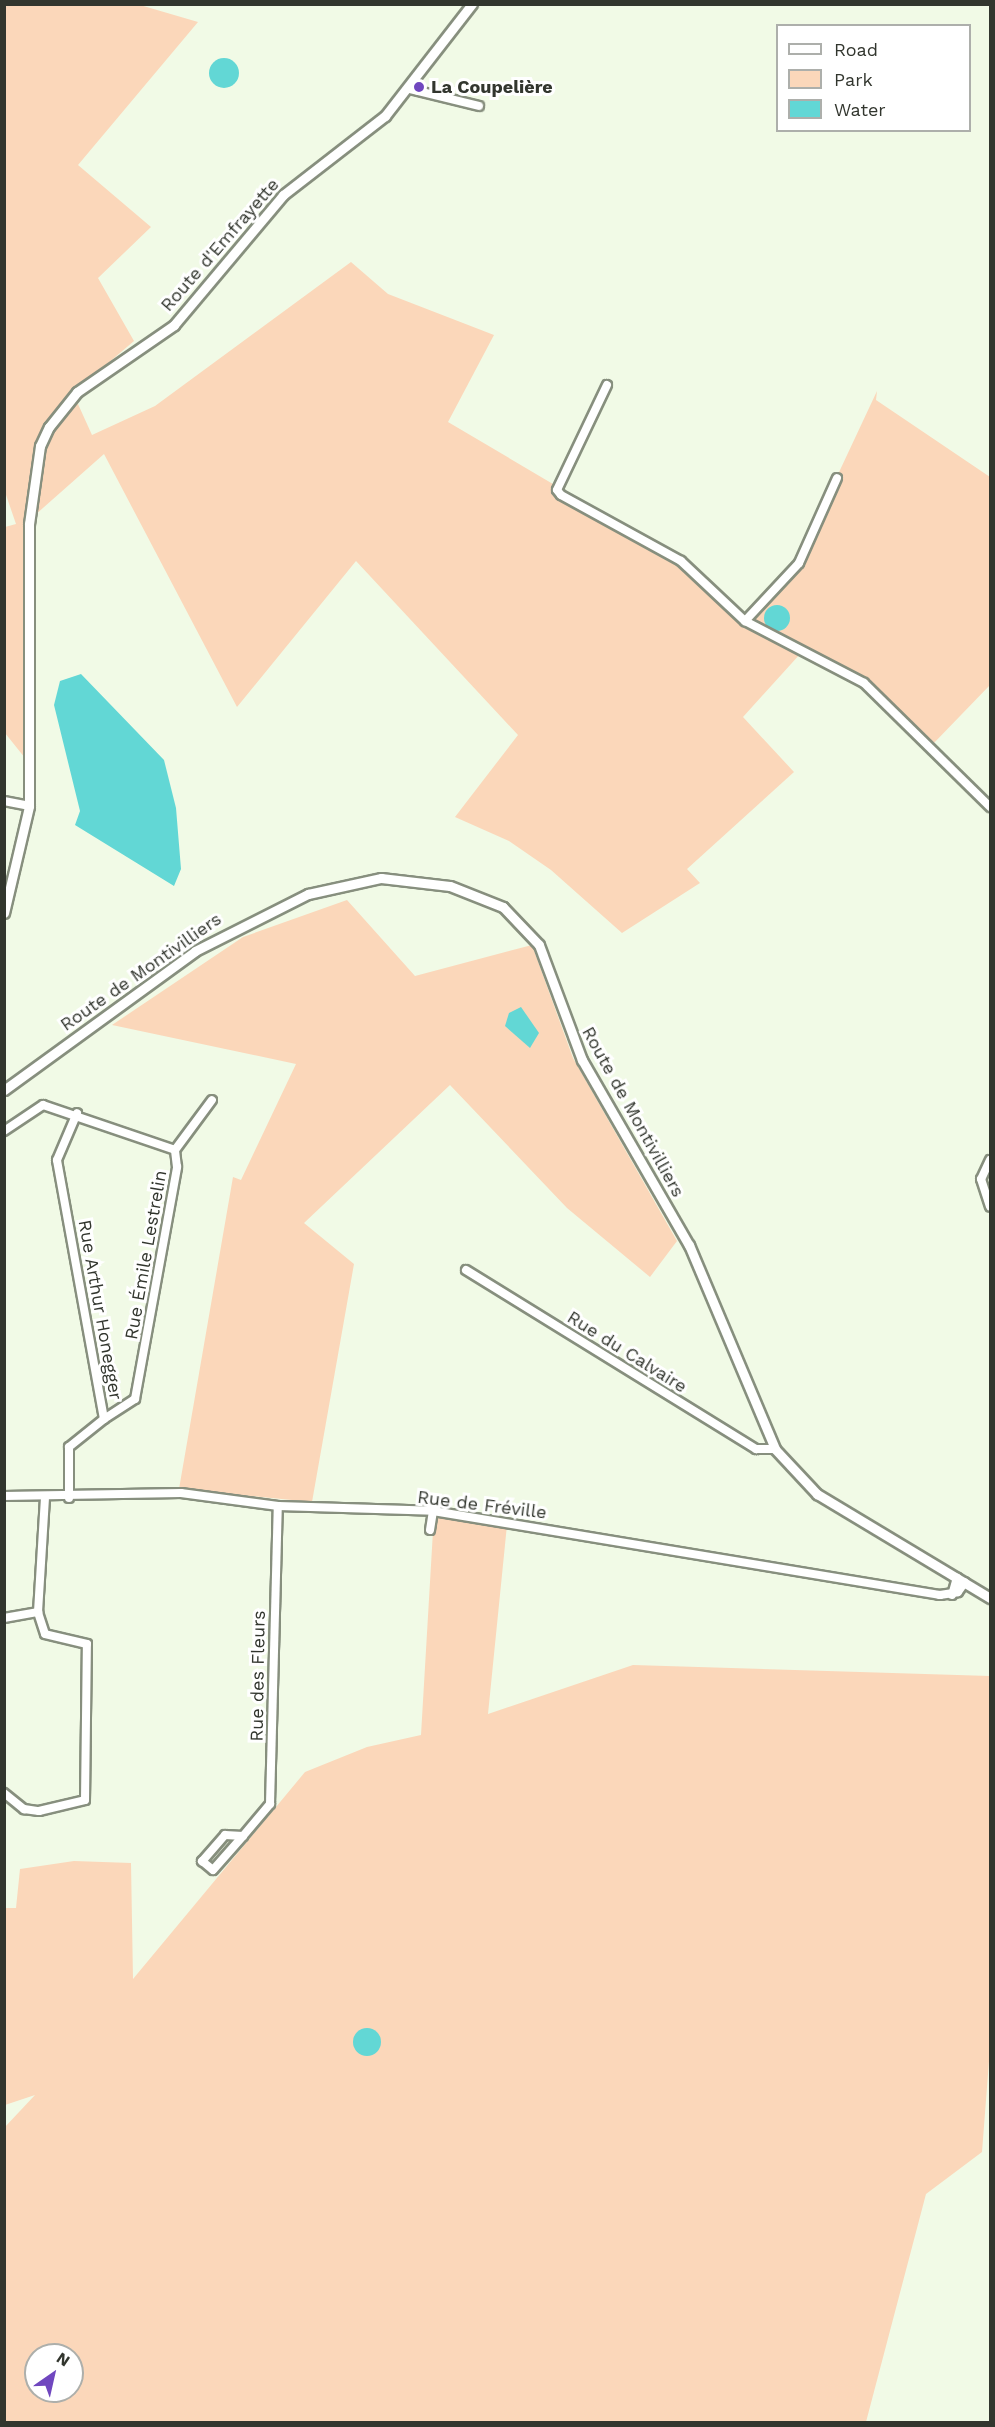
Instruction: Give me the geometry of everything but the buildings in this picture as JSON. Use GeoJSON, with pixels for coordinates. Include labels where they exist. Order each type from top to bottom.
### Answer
{"type":"FeatureCollection","features":[{"type":"Feature","properties":{"kind":"street","name":"Route d'Emfrayette"},"geometry":{"type":"LineString","coordinates":[[4,913],[29,806],[29,524],[40,446],[49,427],[83,387],[174,325],[283,195],[358,140],[410,89],[472,4]]}},
{"type":"Feature","properties":{"kind":"street"},"geometry":{"type":"LineString","coordinates":[[410,89],[479,106]]}},
{"type":"Feature","properties":{"kind":"street"},"geometry":{"type":"LineString","coordinates":[[607,385],[557,490],[681,561],[745,621],[864,683],[990,807]]}},
{"type":"Feature","properties":{"kind":"street"},"geometry":{"type":"LineString","coordinates":[[745,621],[799,563],[837,478]]}},
{"type":"Feature","properties":{"kind":"street"},"geometry":{"type":"LineString","coordinates":[[4,801],[29,806]]}},
{"type":"Feature","properties":{"kind":"street","name":"Route de Montivilliers"},"geometry":{"type":"LineString","coordinates":[[4,1090],[195,951],[273,908],[332,887],[381,878],[478,894],[503,907],[539,945],[582,1060],[689,1245],[775,1449],[817,1494],[990,1598]]}},
{"type":"Feature","properties":{"kind":"street"},"geometry":{"type":"LineString","coordinates":[[4,1131],[43,1105],[77,1113],[175,1150],[212,1100]]}},
{"type":"Feature","properties":{"kind":"street","name":"Rue Arthur Honegger"},"geometry":{"type":"LineString","coordinates":[[69,1498],[65,1458],[69,1447],[104,1419],[57,1160],[77,1113]]}},
{"type":"Feature","properties":{"kind":"street","name":"Rue Émile Lestrelin"},"geometry":{"type":"LineString","coordinates":[[104,1419],[135,1399],[177,1167],[175,1150]]}},
{"type":"Feature","properties":{"kind":"street"},"geometry":{"type":"LineString","coordinates":[[990,1160],[981,1179],[990,1207]]}},
{"type":"Feature","properties":{"kind":"street","name":"Rue du Calvaire"},"geometry":{"type":"LineString","coordinates":[[466,1270],[756,1449],[775,1449]]}},
{"type":"Feature","properties":{"kind":"street","name":"Rue de Fréville"},"geometry":{"type":"LineString","coordinates":[[4,1496],[45,1499],[180,1493],[278,1506],[433,1511],[952,1594],[961,1580]]}},
{"type":"Feature","properties":{"kind":"street"},"geometry":{"type":"LineString","coordinates":[[4,1793],[24,1809],[39,1811],[85,1800],[87,1644],[45,1634],[38,1612],[45,1499]]}},
{"type":"Feature","properties":{"kind":"street","name":"Rue des Fleurs"},"geometry":{"type":"LineString","coordinates":[[243,1836],[225,1834],[202,1861],[213,1870],[243,1836],[270,1804],[278,1506]]}},
{"type":"Feature","properties":{"kind":"street"},"geometry":{"type":"LineString","coordinates":[[430,1530],[433,1511]]}},
{"type":"Feature","properties":{"kind":"street"},"geometry":{"type":"LineString","coordinates":[[4,1618],[38,1612]]}},
{"type":"Feature","properties":{"kind":"green space"},"geometry":{"type":"Polygon","coordinates":[[[5,5],[140,5],[198,22],[78,165],[151,227],[98,278],[134,341],[73,393],[92,435],[155,406],[351,262],[388,294],[494,335],[448,422],[685,562],[746,616],[797,562],[877,391],[876,400],[990,477],[990,685],[932,745],[858,682],[801,653],[743,717],[794,772],[687,869],[700,883],[622,933],[551,870],[509,841],[455,817],[518,735],[356,561],[237,707],[104,454],[26,523],[25,758],[5,733],[5,527],[16,524],[5,492],[5,5]]]}},
{"type":"Feature","properties":{"kind":"green space"},"geometry":{"type":"Polygon","coordinates":[[[347,900],[415,976],[532,945],[573,1058],[677,1241],[650,1277],[567,1208],[450,1085],[304,1223],[354,1264],[312,1502],[179,1489],[233,1177],[241,1180],[296,1064],[112,1025],[243,937],[347,900]]]}},
{"type":"Feature","properties":{"kind":"green space"},"geometry":{"type":"Polygon","coordinates":[[[434,1514],[507,1525],[488,1714],[633,1665],[990,1676],[990,2048],[982,2152],[926,2194],[866,2422],[5,2422],[4,2128],[35,2095],[5,2105],[5,1908],[16,1908],[20,1869],[74,1861],[131,1863],[133,1979],[305,1772],[367,1747],[421,1735],[434,1514]]]}},
{"type":"Feature","properties":{"kind":"water"},"geometry":{"type":"Polygon","coordinates":[[[224,58],[235,62],[239,73],[235,84],[224,88],[213,84],[209,73],[213,62],[224,58]]]}},
{"type":"Feature","properties":{"kind":"water"},"geometry":{"type":"Polygon","coordinates":[[[777,605],[786,609],[790,618],[786,627],[777,631],[768,627],[764,618],[768,609],[777,605]]]}},
{"type":"Feature","properties":{"kind":"water"},"geometry":{"type":"Polygon","coordinates":[[[81,674],[164,760],[176,808],[181,869],[174,886],[75,825],[80,811],[54,705],[60,681],[81,674]]]}},
{"type":"Feature","properties":{"kind":"water"},"geometry":{"type":"Polygon","coordinates":[[[521,1007],[539,1033],[530,1048],[505,1026],[509,1013],[521,1007]]]}},
{"type":"Feature","properties":{"kind":"water"},"geometry":{"type":"Polygon","coordinates":[[[367,2028],[377,2032],[381,2042],[377,2052],[367,2056],[357,2052],[353,2042],[357,2032],[367,2028]]]}},
{"type":"Feature","properties":{"kind":"place","name":"La Coupelière"},"geometry":{"type":"Point","coordinates":[419,87]}}]}
